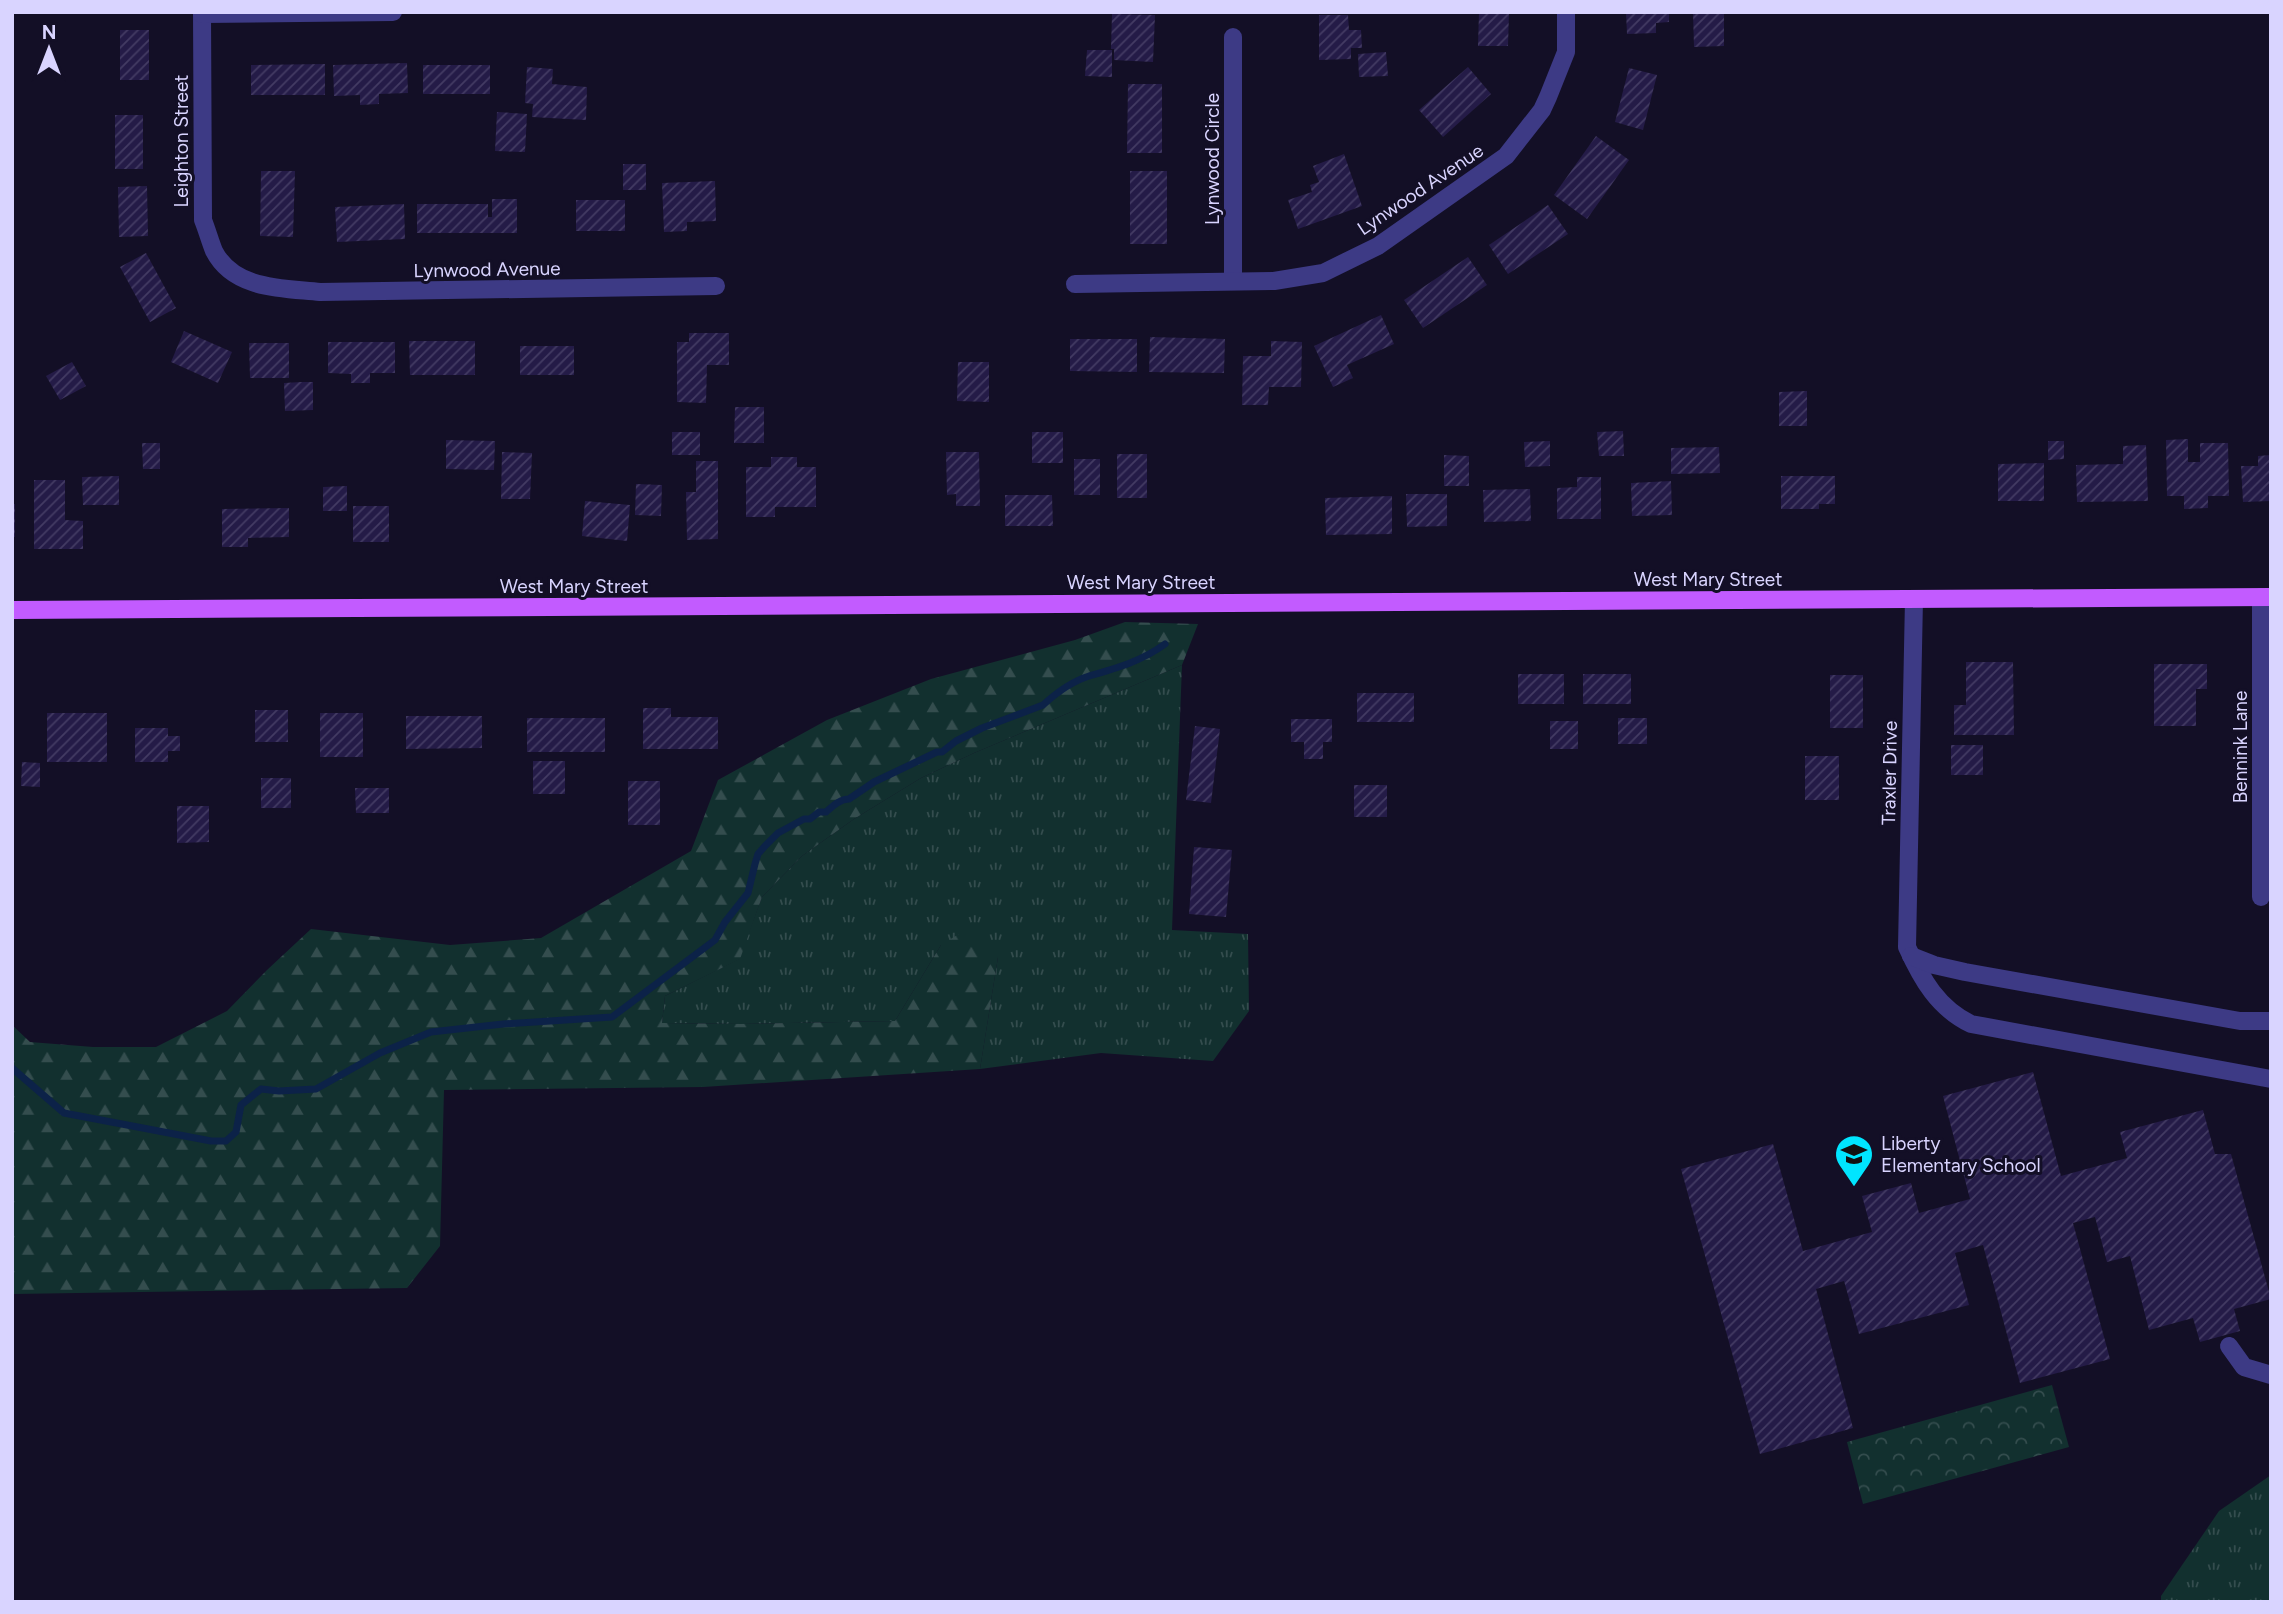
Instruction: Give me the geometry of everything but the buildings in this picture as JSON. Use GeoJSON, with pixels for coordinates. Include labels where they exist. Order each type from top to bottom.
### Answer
{"type":"FeatureCollection","features":[{"type":"Feature","properties":{"kind":"main road","name":"West Mary Street"},"geometry":{"type":"LineString","coordinates":[[12,610],[2266,597]]}},
{"type":"Feature","properties":{"kind":"street"},"geometry":{"type":"LineString","coordinates":[[202,13],[393,12]]}},
{"type":"Feature","properties":{"kind":"street","name":"Lynwood Avenue"},"geometry":{"type":"LineString","coordinates":[[1075,284],[1274,281],[1322,273],[1378,246],[1506,156],[1542,110],[1548,97],[1566,52],[1566,12]]}},
{"type":"Feature","properties":{"kind":"street","name":"Leighton Street"},"geometry":{"type":"LineString","coordinates":[[202,13],[203,220],[215,253],[229,271],[259,286]]}},
{"type":"Feature","properties":{"kind":"street","name":"Lynwood Circle"},"geometry":{"type":"LineString","coordinates":[[1233,37],[1233,281]]}},
{"type":"Feature","properties":{"kind":"street","name":"Lynwood Avenue"},"geometry":{"type":"LineString","coordinates":[[259,286],[320,292],[716,286]]}},
{"type":"Feature","properties":{"kind":"street","name":"Bennink Lane"},"geometry":{"type":"LineString","coordinates":[[2261,897],[2266,597]]}},
{"type":"Feature","properties":{"kind":"street","name":"Traxler Drive"},"geometry":{"type":"LineString","coordinates":[[1909,952],[1914,599]]}},
{"type":"Feature","properties":{"kind":"street"},"geometry":{"type":"LineString","coordinates":[[1909,952],[1934,965],[1965,972],[2240,1021],[2271,1021]]}},
{"type":"Feature","properties":{"kind":"street"},"geometry":{"type":"LineString","coordinates":[[1909,952],[1930,992],[1954,1016],[1971,1024],[2271,1079]]}},
{"type":"Feature","properties":{"kind":"street"},"geometry":{"type":"LineString","coordinates":[[2229,1346],[2244,1367],[2271,1375]]}},
{"type":"Feature","properties":{"kind":"green space"},"geometry":{"type":"Polygon","coordinates":[[[1125,622],[1198,624],[1182,665],[974,753],[921,778],[854,819],[802,856],[762,897],[740,959],[665,996],[662,1023],[895,1021],[941,945],[970,927],[998,957],[980,1069],[703,1087],[444,1090],[440,1246],[407,1288],[12,1294],[12,1025],[30,1042],[93,1047],[156,1047],[227,1011],[311,929],[450,945],[541,938],[691,851],[718,780],[827,720],[931,679],[1075,640],[1125,622]]]}},
{"type":"Feature","properties":{"kind":"green space"},"geometry":{"type":"Polygon","coordinates":[[[1182,665],[1172,930],[1248,934],[1249,1011],[1213,1061],[1101,1053],[980,1069],[998,957],[941,945],[895,1021],[662,1023],[665,996],[739,959],[762,897],[802,856],[854,819],[921,778],[974,753],[1182,665]]]}},
{"type":"Feature","properties":{"kind":"green space"},"geometry":{"type":"Polygon","coordinates":[[[2052,1385],[2069,1447],[1863,1504],[1847,1442],[2052,1385]]]}},
{"type":"Feature","properties":{"kind":"green space"},"geometry":{"type":"Polygon","coordinates":[[[2271,1475],[2271,1602],[2161,1602],[2161,1596],[2219,1511],[2271,1475]]]}},
{"type":"Feature","properties":{"kind":"waterway"},"geometry":{"type":"LineString","coordinates":[[12,1068],[64,1113],[211,1141],[226,1141],[236,1132],[241,1105],[261,1089],[316,1089],[380,1053],[431,1032],[612,1017],[715,940],[725,922],[748,893],[758,854],[778,833],[804,819],[810,819],[819,812],[826,812],[874,782],[942,752],[956,741],[982,728],[1043,705],[1077,681],[1119,667],[1165,644]]}},
{"type":"Feature","properties":{"kind":"place","name":"Liberty Elementary School"},"geometry":{"type":"Point","coordinates":[1854,1188]}}]}
